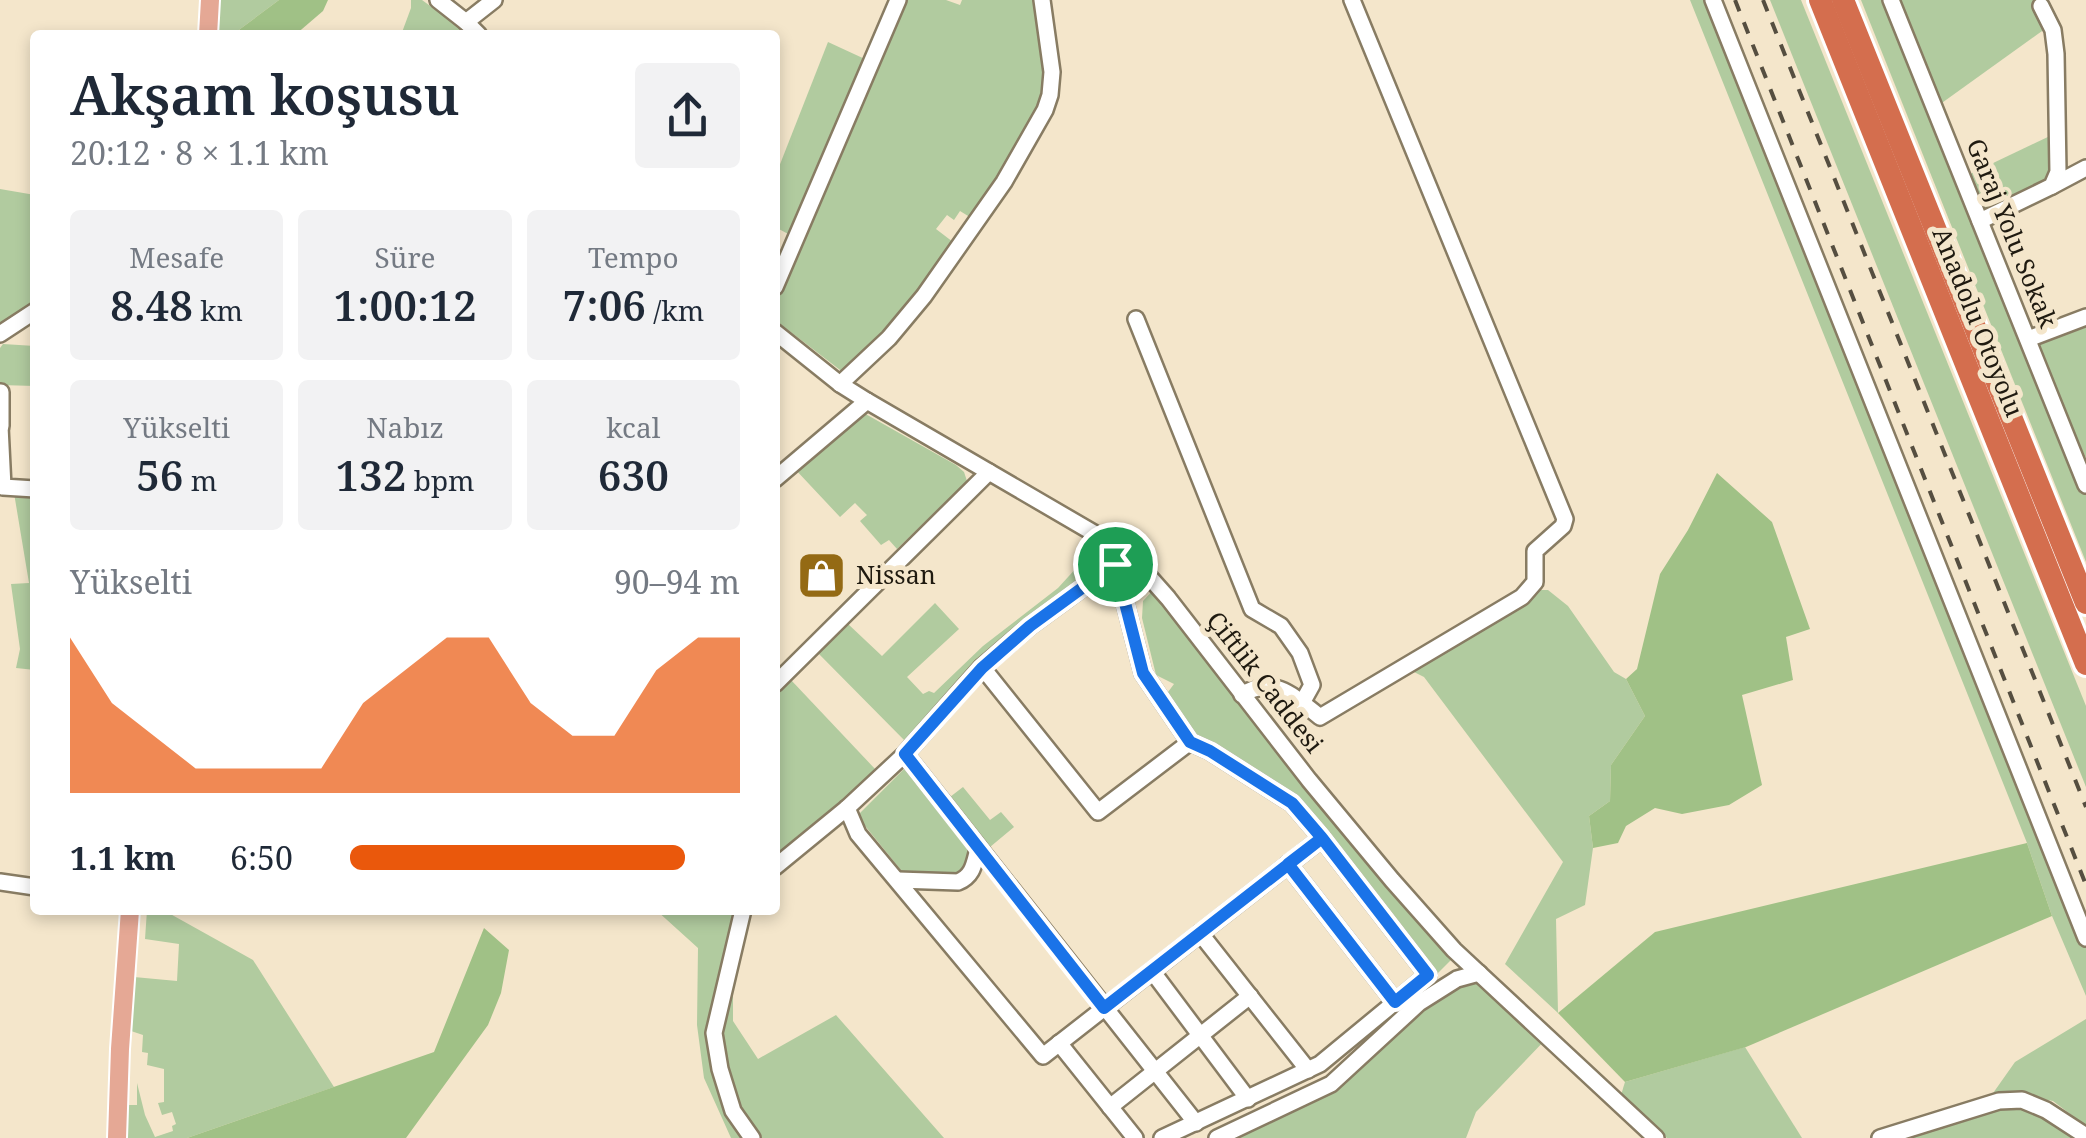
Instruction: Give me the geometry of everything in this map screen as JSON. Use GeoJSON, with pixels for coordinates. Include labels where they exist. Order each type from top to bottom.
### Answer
{"type":"FeatureCollection","features":[{"type":"Feature","properties":{"kind":"highway","name":"Anadolu Otoyolu"},"geometry":{"type":"LineString","coordinates":[[1820,0],[2086,664]]}},
{"type":"Feature","properties":{"kind":"highway","name":"Anadolu Otoyolu"},"geometry":{"type":"LineString","coordinates":[[1843,0],[2086,604]]}},
{"type":"Feature","properties":{"kind":"main road"},"geometry":{"type":"LineString","coordinates":[[208,30],[210,0]]}},
{"type":"Feature","properties":{"kind":"main road"},"geometry":{"type":"LineString","coordinates":[[116,1134],[130,915]]}},
{"type":"Feature","properties":{"kind":"street"},"geometry":{"type":"LineString","coordinates":[[438,0],[474,30]]}},
{"type":"Feature","properties":{"kind":"street"},"geometry":{"type":"LineString","coordinates":[[466,22],[494,0]]}},
{"type":"Feature","properties":{"kind":"street"},"geometry":{"type":"LineString","coordinates":[[780,276],[898,0]]}},
{"type":"Feature","properties":{"kind":"street"},"geometry":{"type":"LineString","coordinates":[[840,384],[889,338],[924,296],[1004,182],[1045,110],[1052,72],[1042,0]]}},
{"type":"Feature","properties":{"kind":"street"},"geometry":{"type":"LineString","coordinates":[[1242,695],[1254,687],[1277,687],[1320,718],[1522,597],[1535,582],[1535,551],[1563,526],[1565,519],[1352,0]]}},
{"type":"Feature","properties":{"kind":"street"},"geometry":{"type":"LineString","coordinates":[[1713,0],[2086,938]]}},
{"type":"Feature","properties":{"kind":"street","name":"Garaj Yolu Sokak"},"geometry":{"type":"LineString","coordinates":[[1891,0],[2086,485]]}},
{"type":"Feature","properties":{"kind":"street"},"geometry":{"type":"LineString","coordinates":[[2041,6],[2053,30],[2056,54],[2058,172],[2052,186]]}},
{"type":"Feature","properties":{"kind":"street"},"geometry":{"type":"LineString","coordinates":[[1980,221],[2086,168]]}},
{"type":"Feature","properties":{"kind":"street"},"geometry":{"type":"LineString","coordinates":[[0,334],[30,314]]}},
{"type":"Feature","properties":{"kind":"street"},"geometry":{"type":"LineString","coordinates":[[2028,339],[2086,317]]}},
{"type":"Feature","properties":{"kind":"street"},"geometry":{"type":"LineString","coordinates":[[1136,318],[1252,608],[1281,626],[1300,653],[1312,685],[1302,703]]}},
{"type":"Feature","properties":{"kind":"street","name":"Çiftlik Caddesi"},"geometry":{"type":"LineString","coordinates":[[780,339],[867,401],[1128,553],[1392,880],[1454,950],[1656,1138]]}},
{"type":"Feature","properties":{"kind":"street"},"geometry":{"type":"LineString","coordinates":[[1,392],[3,487],[30,489]]}},
{"type":"Feature","properties":{"kind":"street"},"geometry":{"type":"LineString","coordinates":[[780,474],[867,401]]}},
{"type":"Feature","properties":{"kind":"street"},"geometry":{"type":"LineString","coordinates":[[780,679],[989,472]]}},
{"type":"Feature","properties":{"kind":"street"},"geometry":{"type":"LineString","coordinates":[[780,863],[905,754],[982,668],[1030,626],[1115,564],[1133,558]]}},
{"type":"Feature","properties":{"kind":"street"},"geometry":{"type":"LineString","coordinates":[[1115,564],[1143,673],[1190,742],[1292,803],[1428,975],[1320,1064],[1162,1138]]}},
{"type":"Feature","properties":{"kind":"street"},"geometry":{"type":"LineString","coordinates":[[982,668],[1098,812],[1190,742]]}},
{"type":"Feature","properties":{"kind":"street"},"geometry":{"type":"LineString","coordinates":[[905,754],[1196,1123]]}},
{"type":"Feature","properties":{"kind":"street"},"geometry":{"type":"LineString","coordinates":[[847,808],[858,834],[1043,1056],[1322,838]]}},
{"type":"Feature","properties":{"kind":"street"},"geometry":{"type":"LineString","coordinates":[[898,880],[958,882],[971,872],[978,850]]}},
{"type":"Feature","properties":{"kind":"street"},"geometry":{"type":"LineString","coordinates":[[1288,864],[1395,1002]]}},
{"type":"Feature","properties":{"kind":"street"},"geometry":{"type":"LineString","coordinates":[[0,882],[30,886]]}},
{"type":"Feature","properties":{"kind":"street"},"geometry":{"type":"LineString","coordinates":[[742,915],[714,1033],[733,1111],[752,1138]]}},
{"type":"Feature","properties":{"kind":"street"},"geometry":{"type":"LineString","coordinates":[[1200,933],[1308,1070]]}},
{"type":"Feature","properties":{"kind":"street"},"geometry":{"type":"LineString","coordinates":[[1152,970],[1248,1099]]}},
{"type":"Feature","properties":{"kind":"street"},"geometry":{"type":"LineString","coordinates":[[1217,1138],[1331,1084],[1419,1003],[1457,979],[1479,972]]}},
{"type":"Feature","properties":{"kind":"street"},"geometry":{"type":"LineString","coordinates":[[1110,1107],[1250,996]]}},
{"type":"Feature","properties":{"kind":"street"},"geometry":{"type":"LineString","coordinates":[[1059,1043],[1135,1138]]}},
{"type":"Feature","properties":{"kind":"street"},"geometry":{"type":"LineString","coordinates":[[1880,1138],[1999,1101],[2022,1100],[2046,1110],[2086,1136]]}},
{"type":"Feature","properties":{"kind":"green space"},"geometry":{"type":"Polygon","coordinates":[[[217,0],[279,0],[239,30],[216,30],[217,0]]]}},
{"type":"Feature","properties":{"kind":"green space"},"geometry":{"type":"Polygon","coordinates":[[[279,0],[328,0],[323,11],[301,30],[239,30],[279,0]]]}},
{"type":"Feature","properties":{"kind":"green space"},"geometry":{"type":"Polygon","coordinates":[[[411,0],[422,0],[462,30],[403,30],[411,0]]]}},
{"type":"Feature","properties":{"kind":"green space"},"geometry":{"type":"Polygon","coordinates":[[[904,0],[946,0],[960,5],[962,0],[1039,0],[1046,54],[1043,105],[973,219],[960,211],[954,220],[947,215],[936,229],[953,242],[908,310],[844,373],[780,324],[780,290],[904,0]]]}},
{"type":"Feature","properties":{"kind":"green space"},"geometry":{"type":"Polygon","coordinates":[[[1690,0],[1711,0],[2086,945],[2086,996],[2052,916],[2027,843],[1690,0]]]}},
{"type":"Feature","properties":{"kind":"green space"},"geometry":{"type":"Polygon","coordinates":[[[1770,0],[1801,0],[2086,706],[2086,787],[1770,0]]]}},
{"type":"Feature","properties":{"kind":"green space"},"geometry":{"type":"Polygon","coordinates":[[[1861,0],[1888,0],[2086,491],[2086,562],[1861,0]]]}},
{"type":"Feature","properties":{"kind":"green space"},"geometry":{"type":"Polygon","coordinates":[[[1895,0],[2036,0],[2049,26],[1939,105],[1895,0]]]}},
{"type":"Feature","properties":{"kind":"green space"},"geometry":{"type":"Polygon","coordinates":[[[828,42],[867,60],[792,236],[780,230],[780,164],[828,42]]]}},
{"type":"Feature","properties":{"kind":"green space"},"geometry":{"type":"Polygon","coordinates":[[[2052,135],[2051,180],[1987,213],[1981,211],[1968,175],[2052,135]]]}},
{"type":"Feature","properties":{"kind":"green space"},"geometry":{"type":"Polygon","coordinates":[[[0,189],[30,194],[30,309],[0,327],[0,189]]]}},
{"type":"Feature","properties":{"kind":"green space"},"geometry":{"type":"Polygon","coordinates":[[[2086,312],[2086,458],[2033,335],[2086,312]]]}},
{"type":"Feature","properties":{"kind":"green space"},"geometry":{"type":"Polygon","coordinates":[[[3,344],[30,346],[30,386],[0,385],[3,344]]]}},
{"type":"Feature","properties":{"kind":"green space"},"geometry":{"type":"Polygon","coordinates":[[[862,412],[956,465],[967,481],[897,549],[889,540],[881,545],[860,521],[867,515],[855,503],[840,517],[794,468],[862,412]]]}},
{"type":"Feature","properties":{"kind":"green space"},"geometry":{"type":"Polygon","coordinates":[[[1717,473],[1772,522],[1810,629],[1786,637],[1793,680],[1742,695],[1762,785],[1729,805],[1682,814],[1655,808],[1626,826],[1618,843],[1593,848],[1589,816],[1610,801],[1611,765],[1645,716],[1626,679],[1637,669],[1660,574],[1717,473]]]}},
{"type":"Feature","properties":{"kind":"green space"},"geometry":{"type":"Polygon","coordinates":[[[14,493],[30,494],[30,669],[16,668],[20,649],[11,584],[29,583],[14,493]]]}},
{"type":"Feature","properties":{"kind":"green space"},"geometry":{"type":"Polygon","coordinates":[[[1099,543],[1103,547],[1075,579],[1081,588],[1060,594],[986,653],[908,744],[816,651],[847,623],[882,656],[935,603],[959,629],[907,677],[923,694],[934,693],[983,646],[1058,588],[1099,543]]]}},
{"type":"Feature","properties":{"kind":"green space"},"geometry":{"type":"Polygon","coordinates":[[[1156,587],[1451,960],[1435,976],[1297,798],[1247,764],[1200,739],[1165,696],[1174,684],[1156,675],[1142,618],[1143,601],[1156,587]]]}},
{"type":"Feature","properties":{"kind":"green space"},"geometry":{"type":"Polygon","coordinates":[[[1525,590],[1548,590],[1568,606],[1614,672],[1626,679],[1645,716],[1611,765],[1610,801],[1589,816],[1593,848],[1585,905],[1556,919],[1558,1013],[1505,964],[1563,862],[1424,677],[1412,671],[1525,590]]]}},
{"type":"Feature","properties":{"kind":"green space"},"geometry":{"type":"Polygon","coordinates":[[[791,680],[876,770],[780,855],[780,691],[791,680]]]}},
{"type":"Feature","properties":{"kind":"green space"},"geometry":{"type":"Polygon","coordinates":[[[906,767],[971,846],[972,860],[962,876],[904,874],[857,816],[906,767]]]}},
{"type":"Feature","properties":{"kind":"green space"},"geometry":{"type":"Polygon","coordinates":[[[963,787],[990,820],[1001,812],[1014,827],[990,847],[950,797],[963,787]]]}},
{"type":"Feature","properties":{"kind":"green space"},"geometry":{"type":"Polygon","coordinates":[[[2027,843],[2052,916],[1746,1047],[1625,1082],[1558,1013],[1655,932],[2027,843]]]}},
{"type":"Feature","properties":{"kind":"green space"},"geometry":{"type":"Polygon","coordinates":[[[147,915],[172,915],[253,960],[334,1087],[187,1138],[125,1138],[127,1105],[137,1105],[137,1083],[155,1137],[173,1131],[176,1124],[172,1112],[162,1115],[158,1103],[164,1102],[164,1069],[147,1065],[148,1053],[142,1052],[143,1035],[128,1030],[134,977],[177,981],[179,944],[145,939],[147,915]]]}},
{"type":"Feature","properties":{"kind":"green space"},"geometry":{"type":"Polygon","coordinates":[[[662,915],[740,915],[733,1021],[758,1059],[836,1015],[944,1138],[731,1138],[704,1078],[697,1025],[698,948],[662,915]]]}},
{"type":"Feature","properties":{"kind":"green space"},"geometry":{"type":"Polygon","coordinates":[[[484,928],[509,950],[501,993],[488,1025],[406,1138],[187,1138],[434,1052],[484,928]]]}},
{"type":"Feature","properties":{"kind":"green space"},"geometry":{"type":"Polygon","coordinates":[[[1472,980],[1484,983],[1548,1037],[1476,1112],[1466,1138],[1234,1138],[1338,1084],[1437,998],[1472,980]]]}},
{"type":"Feature","properties":{"kind":"green space"},"geometry":{"type":"Polygon","coordinates":[[[2086,1019],[2086,1126],[2053,1101],[1991,1096],[2015,1062],[2086,1019]]]}},
{"type":"Feature","properties":{"kind":"green space"},"geometry":{"type":"Polygon","coordinates":[[[1745,1047],[1802,1138],[1667,1138],[1621,1095],[1625,1082],[1745,1047]]]}},
{"type":"Feature","properties":{"kind":"green space"},"geometry":{"type":"Polygon","coordinates":[[[2021,1105],[2042,1112],[2078,1138],[1897,1138],[1997,1109],[2021,1105]]]}},
{"type":"Feature","properties":{"kind":"railway"},"geometry":{"type":"LineString","coordinates":[[1735,0],[2086,885]]}},
{"type":"Feature","properties":{"kind":"railway"},"geometry":{"type":"LineString","coordinates":[[1763,0],[2086,807]]}},
{"type":"Feature","properties":{"kind":"place","name":"Nissan"},"geometry":{"type":"Point","coordinates":[821,575]}},
{"type":"Feature","properties":{"kind":"route"},"geometry":{"type":"LineString","coordinates":[[1115,564],[1030,626],[982,668],[905,754],[1104,1008],[1322,838],[1428,975],[1395,1002],[1288,864],[1322,838],[1292,803],[1190,742],[1143,673],[1115,564]]}}]}
